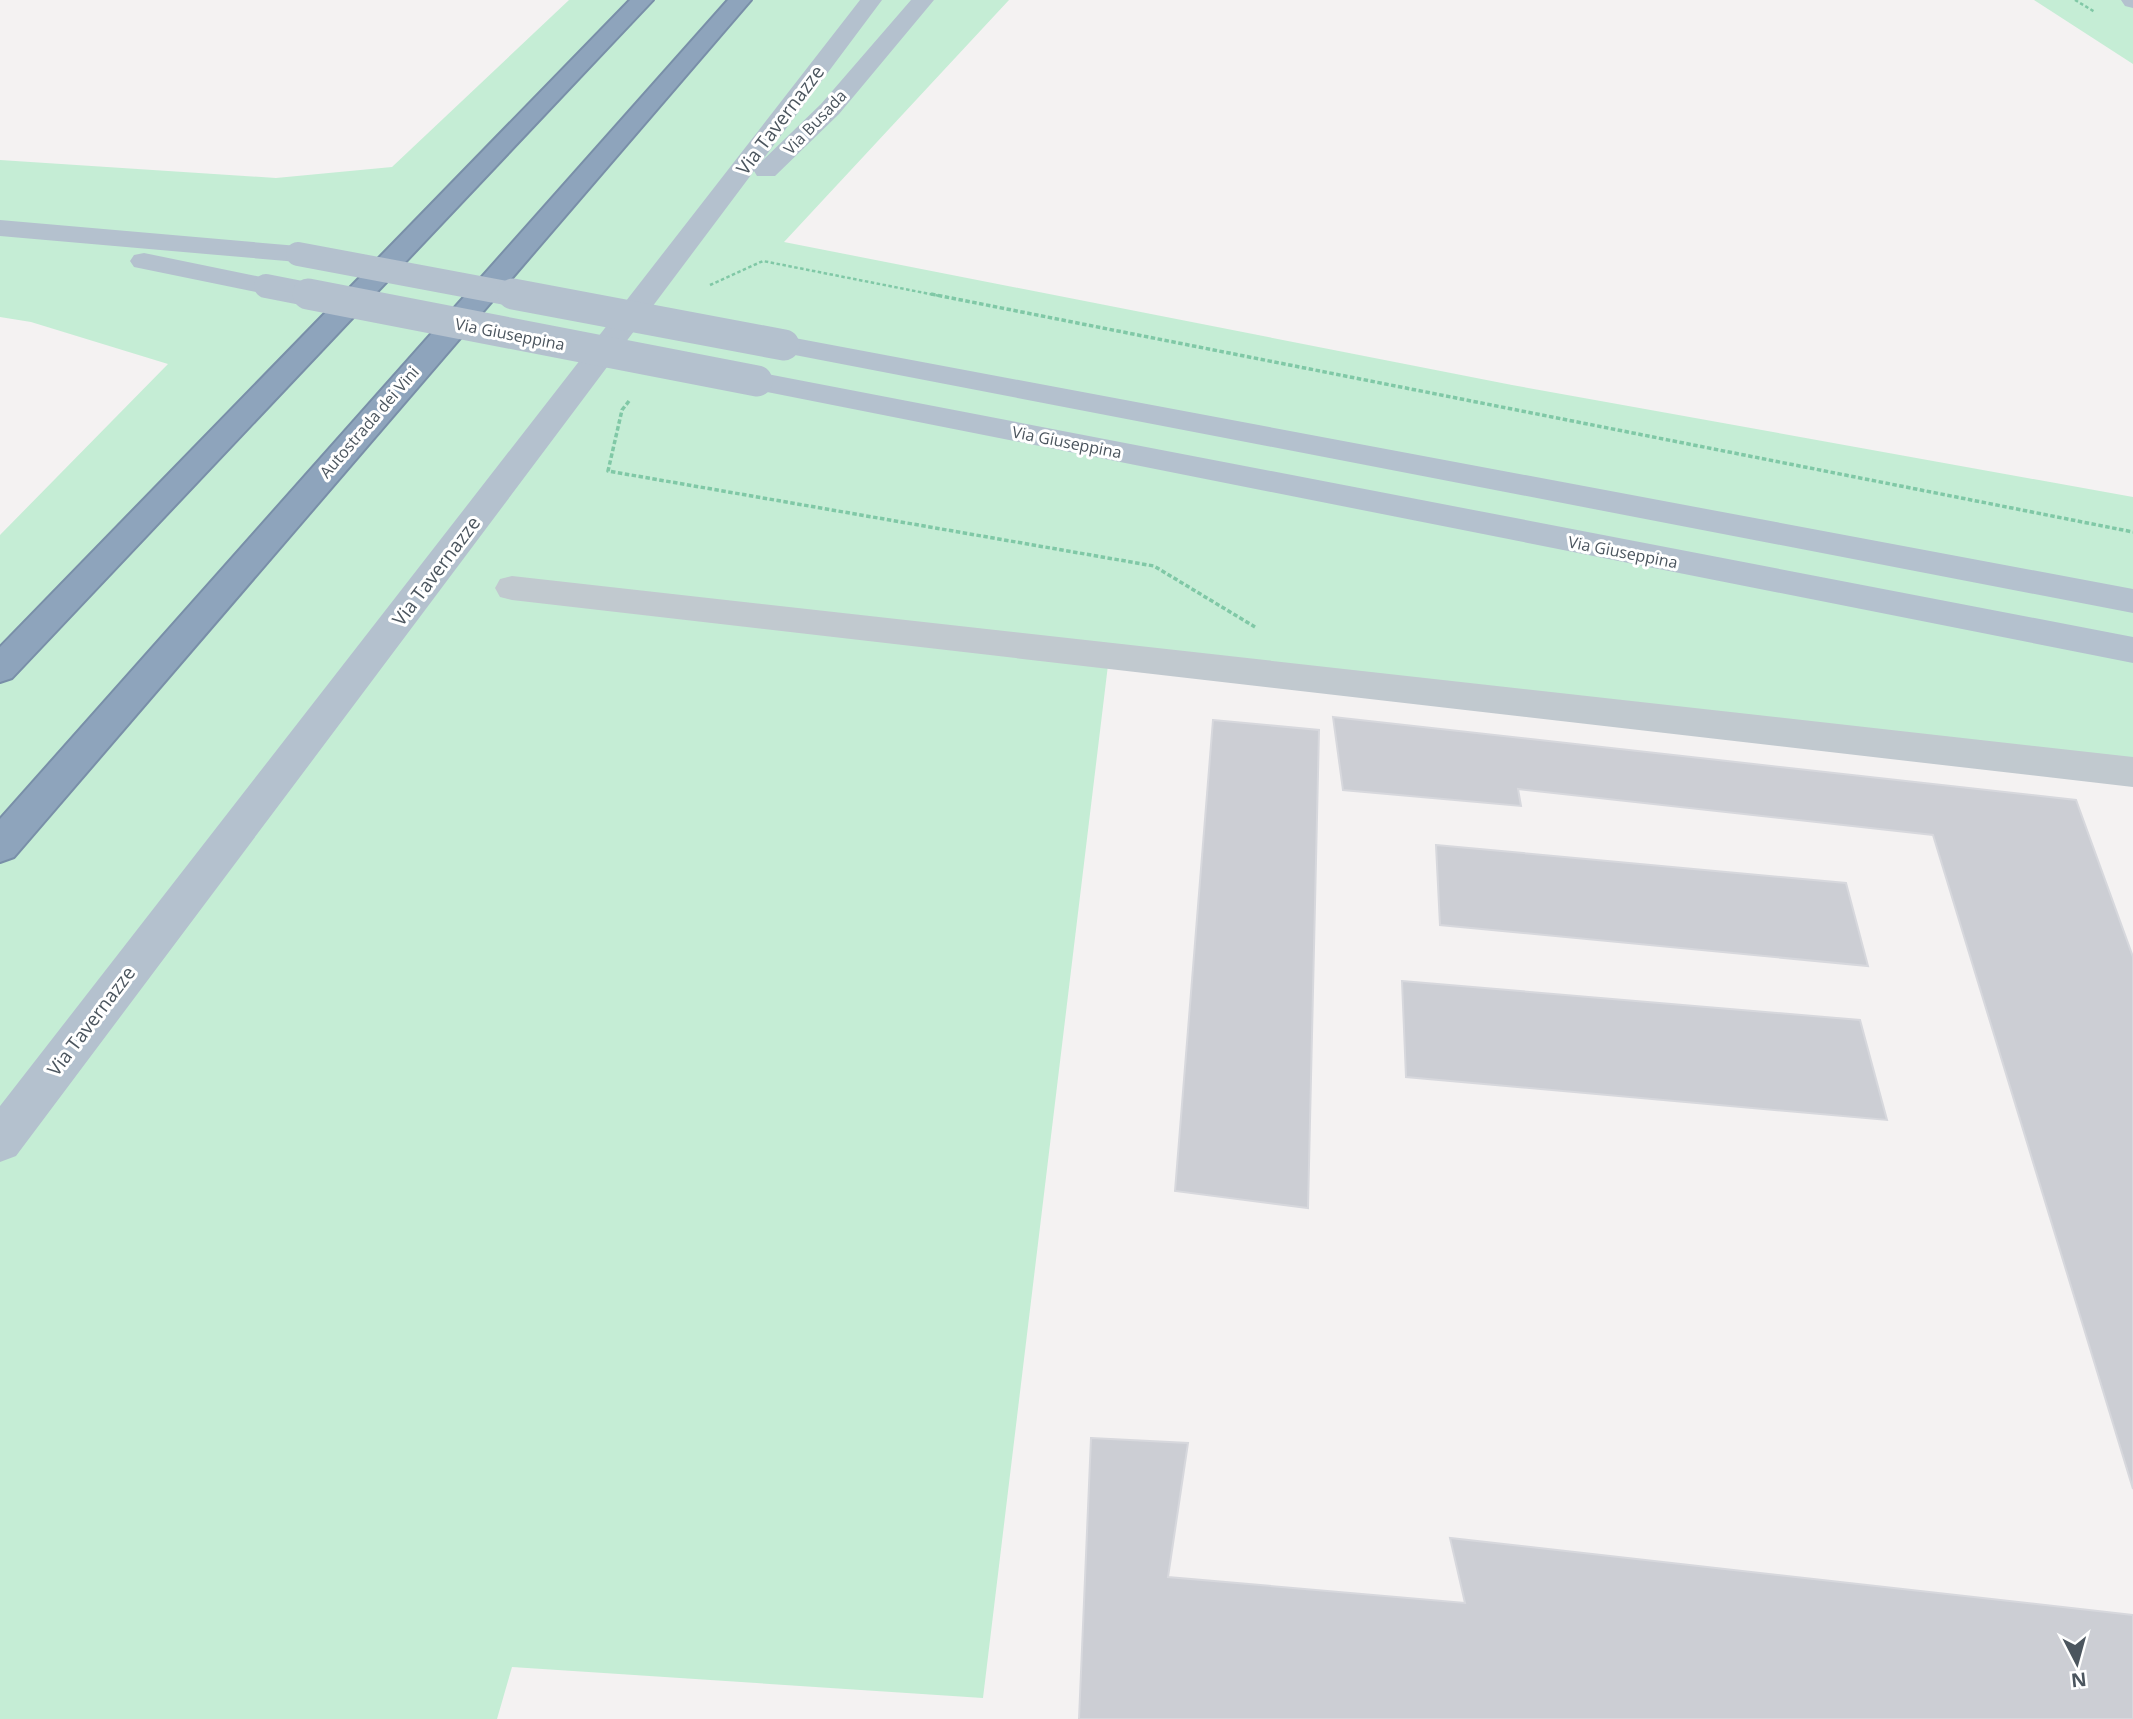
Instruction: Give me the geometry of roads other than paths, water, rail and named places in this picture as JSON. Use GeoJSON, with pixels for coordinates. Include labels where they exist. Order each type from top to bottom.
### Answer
{"type":"FeatureCollection","features":[{"type":"Feature","properties":{"kind":"highway"},"geometry":{"type":"LineString","coordinates":[[0,669],[642,0]]}},
{"type":"Feature","properties":{"kind":"highway","name":"Autostrada dei Vini"},"geometry":{"type":"LineString","coordinates":[[0,846],[740,0]]}},
{"type":"Feature","properties":{"kind":"main road","name":"Via Tavernazze"},"geometry":{"type":"LineString","coordinates":[[0,1140],[871,0]]}},
{"type":"Feature","properties":{"kind":"main road","name":"Via Busada"},"geometry":{"type":"LineString","coordinates":[[695,232],[769,169],[830,109],[922,0]]}},
{"type":"Feature","properties":{"kind":"main road"},"geometry":{"type":"LineString","coordinates":[[0,228],[298,254],[2133,601]]}},
{"type":"Feature","properties":{"kind":"main road","name":"Via Giuseppina"},"geometry":{"type":"LineString","coordinates":[[0,237],[110,254],[2133,650]]}},
{"type":"Feature","properties":{"kind":"street"},"geometry":{"type":"LineString","coordinates":[[512,588],[2133,772]]}}]}
